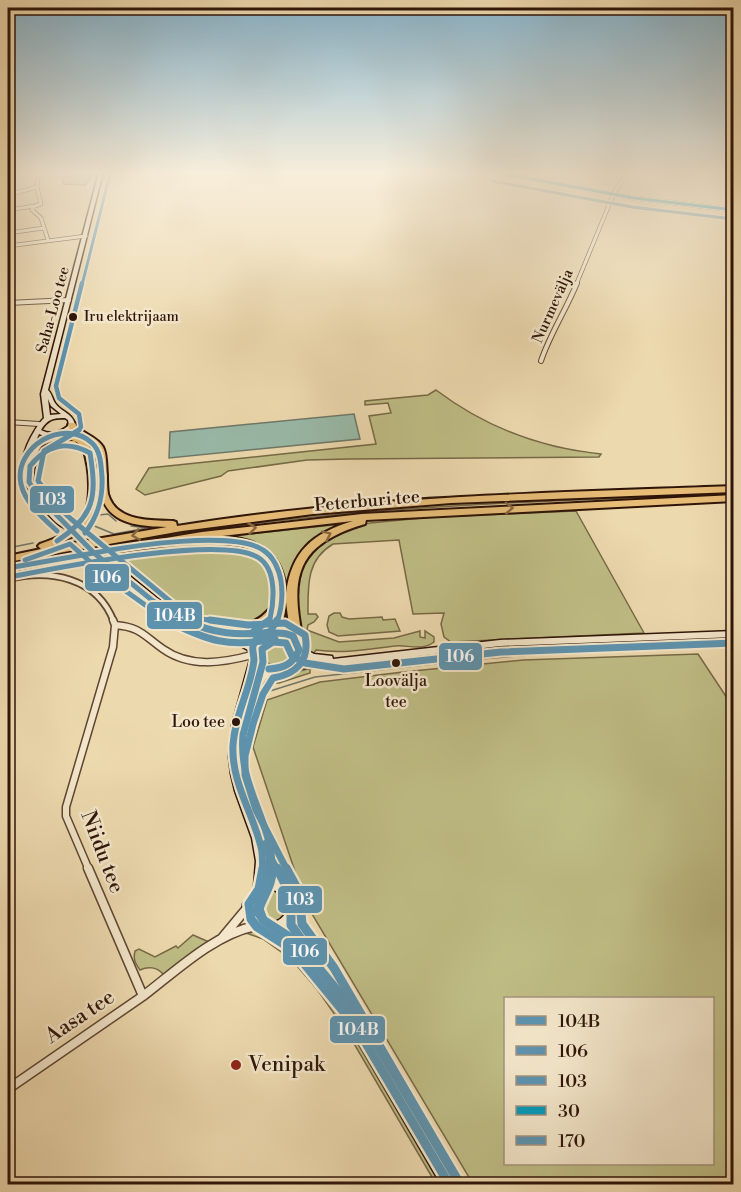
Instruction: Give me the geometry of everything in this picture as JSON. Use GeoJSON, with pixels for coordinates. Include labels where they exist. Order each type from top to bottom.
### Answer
{"type":"FeatureCollection","features":[{"type":"Feature","properties":{"kind":"highway"},"geometry":{"type":"LineString","coordinates":[[72,425],[72,429],[93,440],[100,449],[104,495],[108,503],[122,516],[141,523],[161,524],[241,516],[257,518]]}},
{"type":"Feature","properties":{"kind":"highway"},"geometry":{"type":"LineString","coordinates":[[8,554],[55,542],[83,524],[93,506],[90,453],[80,441],[53,435]]}},
{"type":"Feature","properties":{"kind":"highway"},"geometry":{"type":"LineString","coordinates":[[30,466],[41,451],[55,444],[75,444],[90,453]]}},
{"type":"Feature","properties":{"kind":"highway","name":"Peterburi tee"},"geometry":{"type":"LineString","coordinates":[[8,559],[91,542],[257,518],[412,503],[734,489]]}},
{"type":"Feature","properties":{"kind":"highway","name":"Peterburi tee"},"geometry":{"type":"LineString","coordinates":[[8,568],[132,546],[303,522],[464,510],[734,498]]}},
{"type":"Feature","properties":{"kind":"highway"},"geometry":{"type":"LineString","coordinates":[[298,645],[292,610],[293,575],[302,555],[316,540],[341,528],[363,522],[445,515],[464,510]]}},
{"type":"Feature","properties":{"kind":"highway"},"geometry":{"type":"LineString","coordinates":[[132,546],[149,548],[221,539],[255,546],[270,557],[279,573],[280,621],[267,633]]}},
{"type":"Feature","properties":{"kind":"highway"},"geometry":{"type":"LineString","coordinates":[[228,632],[255,628],[265,622],[281,604]]}},
{"type":"Feature","properties":{"kind":"street"},"geometry":{"type":"LineString","coordinates":[[8,233],[44,228],[48,240]]}},
{"type":"Feature","properties":{"kind":"street","name":"Saha-Loo tee"},"geometry":{"type":"LineString","coordinates":[[47,418],[44,394],[88,228]]}},
{"type":"Feature","properties":{"kind":"street","name":"Nurmevälja"},"geometry":{"type":"LineString","coordinates":[[541,362],[600,228]]}},
{"type":"Feature","properties":{"kind":"street"},"geometry":{"type":"LineString","coordinates":[[8,246],[86,236]]}},
{"type":"Feature","properties":{"kind":"street"},"geometry":{"type":"LineString","coordinates":[[8,303],[69,300]]}},
{"type":"Feature","properties":{"kind":"street"},"geometry":{"type":"LineString","coordinates":[[29,483],[30,466],[35,448],[53,435],[66,431],[72,425],[71,420],[51,403],[47,386]]}},
{"type":"Feature","properties":{"kind":"street"},"geometry":{"type":"LineString","coordinates":[[64,416],[47,418],[39,427],[24,459],[25,476],[29,483],[52,514],[65,525]]}},
{"type":"Feature","properties":{"kind":"street"},"geometry":{"type":"LineString","coordinates":[[8,422],[39,427],[53,435]]}},
{"type":"Feature","properties":{"kind":"street"},"geometry":{"type":"LineString","coordinates":[[103,559],[159,605],[210,634],[245,642],[253,655],[269,669]]}},
{"type":"Feature","properties":{"kind":"street"},"geometry":{"type":"LineString","coordinates":[[8,579],[41,575],[87,586],[107,603],[115,625],[135,626],[169,653],[188,661],[215,663],[253,655]]}},
{"type":"Feature","properties":{"kind":"street","name":"Niidu tee"},"geometry":{"type":"LineString","coordinates":[[115,625],[113,647],[66,807],[66,816],[143,996]]}},
{"type":"Feature","properties":{"kind":"street"},"geometry":{"type":"LineString","coordinates":[[200,628],[228,632],[288,634],[313,657],[344,660]]}},
{"type":"Feature","properties":{"kind":"street"},"geometry":{"type":"LineString","coordinates":[[219,941],[259,889],[263,872],[261,847],[240,791],[233,747],[237,717],[253,655],[258,639],[267,633]]}},
{"type":"Feature","properties":{"kind":"street"},"geometry":{"type":"LineString","coordinates":[[235,760],[249,705],[259,680],[269,669],[500,643],[734,634]]}},
{"type":"Feature","properties":{"kind":"street"},"geometry":{"type":"LineString","coordinates":[[287,666],[293,662],[298,645]]}},
{"type":"Feature","properties":{"kind":"street"},"geometry":{"type":"LineString","coordinates":[[143,996],[219,941],[248,926],[279,928],[289,918],[293,904],[289,892],[254,827]]}},
{"type":"Feature","properties":{"kind":"street"},"geometry":{"type":"LineString","coordinates":[[259,889],[275,884],[289,892]]}},
{"type":"Feature","properties":{"kind":"street"},"geometry":{"type":"LineString","coordinates":[[249,904],[249,914],[261,928],[293,950],[357,1028]]}},
{"type":"Feature","properties":{"kind":"street"},"geometry":{"type":"LineString","coordinates":[[289,918],[294,929],[326,973],[449,1185]]}},
{"type":"Feature","properties":{"kind":"street","name":"Aasa tee"},"geometry":{"type":"LineString","coordinates":[[8,1089],[143,996]]}},
{"type":"Feature","properties":{"kind":"shaded area"},"geometry":{"type":"Polygon","coordinates":[[[436,390],[474,415],[514,434],[557,447],[601,454],[599,457],[307,460],[228,471],[221,476],[145,495],[136,489],[149,468],[376,444],[369,416],[391,413],[388,403],[365,405],[365,401],[428,395],[436,390]]]}},
{"type":"Feature","properties":{"kind":"shaded area"},"geometry":{"type":"Polygon","coordinates":[[[354,414],[360,439],[169,458],[170,432],[354,414]]]}},
{"type":"Feature","properties":{"kind":"shaded area"},"geometry":{"type":"Polygon","coordinates":[[[733,492],[733,494],[459,506],[294,519],[186,533],[8,565],[8,563],[88,548],[249,523],[330,513],[481,502],[733,492]]]}},
{"type":"Feature","properties":{"kind":"shaded area"},"geometry":{"type":"Polygon","coordinates":[[[576,511],[644,633],[451,642],[444,637],[441,624],[444,613],[413,614],[399,540],[333,544],[324,550],[310,575],[308,614],[316,614],[318,617],[308,625],[307,630],[339,642],[394,638],[420,631],[420,637],[425,638],[425,631],[434,637],[434,642],[424,647],[399,646],[346,651],[316,650],[313,654],[303,646],[298,630],[295,580],[314,545],[356,526],[370,523],[433,517],[576,511]]]}},
{"type":"Feature","properties":{"kind":"shaded area"},"geometry":{"type":"Polygon","coordinates":[[[351,523],[318,537],[299,554],[290,578],[288,613],[284,613],[283,580],[275,558],[256,544],[223,537],[351,523]]]}},
{"type":"Feature","properties":{"kind":"shaded area"},"geometry":{"type":"Polygon","coordinates":[[[220,542],[245,545],[271,563],[276,600],[274,607],[262,619],[232,628],[213,626],[194,620],[157,598],[110,560],[115,558],[109,557],[178,545],[220,542]]]}},
{"type":"Feature","properties":{"kind":"shaded area"},"geometry":{"type":"Polygon","coordinates":[[[340,613],[342,617],[349,619],[382,617],[383,620],[395,619],[400,631],[338,636],[329,632],[327,625],[329,616],[340,613]]]}},
{"type":"Feature","properties":{"kind":"shaded area"},"geometry":{"type":"Polygon","coordinates":[[[275,635],[292,641],[295,647],[287,660],[278,665],[269,665],[262,661],[257,647],[263,640],[275,635]]]}},
{"type":"Feature","properties":{"kind":"shaded area"},"geometry":{"type":"Polygon","coordinates":[[[698,654],[733,707],[733,1184],[473,1184],[306,904],[253,747],[267,700],[320,682],[523,660],[698,654]]]}},
{"type":"Feature","properties":{"kind":"shaded area"},"geometry":{"type":"Polygon","coordinates":[[[310,666],[310,673],[279,683],[260,683],[277,672],[310,666]]]}},
{"type":"Feature","properties":{"kind":"shaded area"},"geometry":{"type":"Polygon","coordinates":[[[271,891],[282,896],[287,907],[282,918],[271,923],[260,918],[255,907],[260,896],[271,891]]]}},
{"type":"Feature","properties":{"kind":"shaded area"},"geometry":{"type":"Polygon","coordinates":[[[254,932],[275,943],[294,959],[328,998],[440,1184],[436,1184],[349,1035],[317,989],[291,959],[263,939],[246,933],[254,932]]]}},
{"type":"Feature","properties":{"kind":"shaded area"},"geometry":{"type":"Polygon","coordinates":[[[193,935],[209,942],[166,973],[163,974],[152,968],[140,970],[134,956],[135,951],[139,949],[155,957],[176,946],[178,948],[193,935]]]}},
{"type":"Feature","properties":{"kind":"waterway"},"geometry":{"type":"LineString","coordinates":[[99,515],[108,514],[116,521]]}},
{"type":"Feature","properties":{"kind":"waterway"},"geometry":{"type":"LineString","coordinates":[[92,525],[114,534],[147,528],[131,526]]}},
{"type":"Feature","properties":{"kind":"waterway"},"geometry":{"type":"LineString","coordinates":[[8,548],[33,543]]}},
{"type":"Feature","properties":{"kind":"waterway"},"geometry":{"type":"LineString","coordinates":[[250,789],[249,750],[263,690],[270,691],[315,677],[480,659],[569,652],[734,646]]}},
{"type":"Feature","properties":{"kind":"waterway"},"geometry":{"type":"LineString","coordinates":[[265,682],[271,676],[305,670]]}},
{"type":"Feature","properties":{"kind":"tunnel"},"geometry":{"type":"LineString","coordinates":[[65,526],[100,557]]}},
{"type":"Feature","properties":{"kind":"transit line","name":"103"},"geometry":{"type":"LineString","coordinates":[[96,228],[56,386],[59,398],[79,414],[81,427],[73,435],[52,444],[44,451],[40,461],[38,481],[59,508],[71,519],[177,607],[202,619],[248,625],[285,623],[305,635],[307,652],[301,665],[289,674],[273,678],[261,700],[244,760],[249,792],[264,828],[299,892],[302,924],[334,968],[457,1179]]}},
{"type":"Feature","properties":{"kind":"transit line","name":"106"},"geometry":{"type":"LineString","coordinates":[[57,531],[28,500],[21,483],[22,465],[24,457],[34,445],[53,436],[64,434],[85,438],[93,443],[99,452],[102,494],[97,515],[85,533]]}},
{"type":"Feature","properties":{"kind":"transit line","name":"104B"},"geometry":{"type":"LineString","coordinates":[[30,466],[43,453],[57,446],[73,446],[90,453],[94,482],[92,504],[80,524],[57,541]]}},
{"type":"Feature","properties":{"kind":"transit line","name":"104B"},"geometry":{"type":"LineString","coordinates":[[30,466],[29,482],[38,496],[94,553]]}},
{"type":"Feature","properties":{"kind":"transit line","name":"104B"},"geometry":{"type":"LineString","coordinates":[[223,540],[244,543],[264,550],[277,567],[282,602],[280,614],[270,632],[244,635],[220,633],[196,626],[174,615],[132,586],[94,553],[132,546],[223,540]]}},
{"type":"Feature","properties":{"kind":"transit line","name":"106"},"geometry":{"type":"LineString","coordinates":[[25,560],[70,544],[137,601],[191,633],[219,642],[248,645],[275,639]]}},
{"type":"Feature","properties":{"kind":"transit line","name":"106"},"geometry":{"type":"LineString","coordinates":[[10,577],[100,561],[178,551],[241,552],[259,558],[271,578],[273,604],[270,619],[254,631]]}},
{"type":"Feature","properties":{"kind":"transit line","name":"104B"},"geometry":{"type":"LineString","coordinates":[[8,568],[94,553]]}},
{"type":"Feature","properties":{"kind":"transit line","name":"104B"},"geometry":{"type":"LineString","coordinates":[[269,669],[284,667],[294,659],[299,650],[293,636],[286,633],[271,633],[257,639],[253,645],[254,660],[237,717],[233,747],[240,791],[261,847],[263,871],[259,889],[249,904],[251,919],[257,927],[293,950],[357,1028],[449,1184]]}},
{"type":"Feature","properties":{"kind":"transit line","name":"106"},"geometry":{"type":"LineString","coordinates":[[457,1179],[364,1023],[299,944],[264,921],[258,912],[260,903],[268,892],[272,873],[270,846],[249,789],[242,747],[243,735],[263,662],[262,649],[279,641],[286,643],[292,656],[305,663],[344,669],[501,652],[734,643]]}},
{"type":"Feature","properties":{"kind":"transit line","name":"103"},"geometry":{"type":"LineString","coordinates":[[268,841],[270,875],[258,906],[260,915],[263,920],[299,943],[312,958]]}},
{"type":"Feature","properties":{"kind":"transit line","name":"104B"},"geometry":{"type":"LineString","coordinates":[[264,844],[291,896],[291,925],[314,957]]}},
{"type":"Feature","properties":{"kind":"place","name":"Iru elektrijaam"},"geometry":{"type":"Point","coordinates":[73,317]}},
{"type":"Feature","properties":{"kind":"place","name":"Loovälja tee"},"geometry":{"type":"Point","coordinates":[396,663]}},
{"type":"Feature","properties":{"kind":"place","name":"Loo tee"},"geometry":{"type":"Point","coordinates":[236,722]}},
{"type":"Feature","properties":{"kind":"place","name":"Venipak"},"geometry":{"type":"Point","coordinates":[236,1065]}}]}
